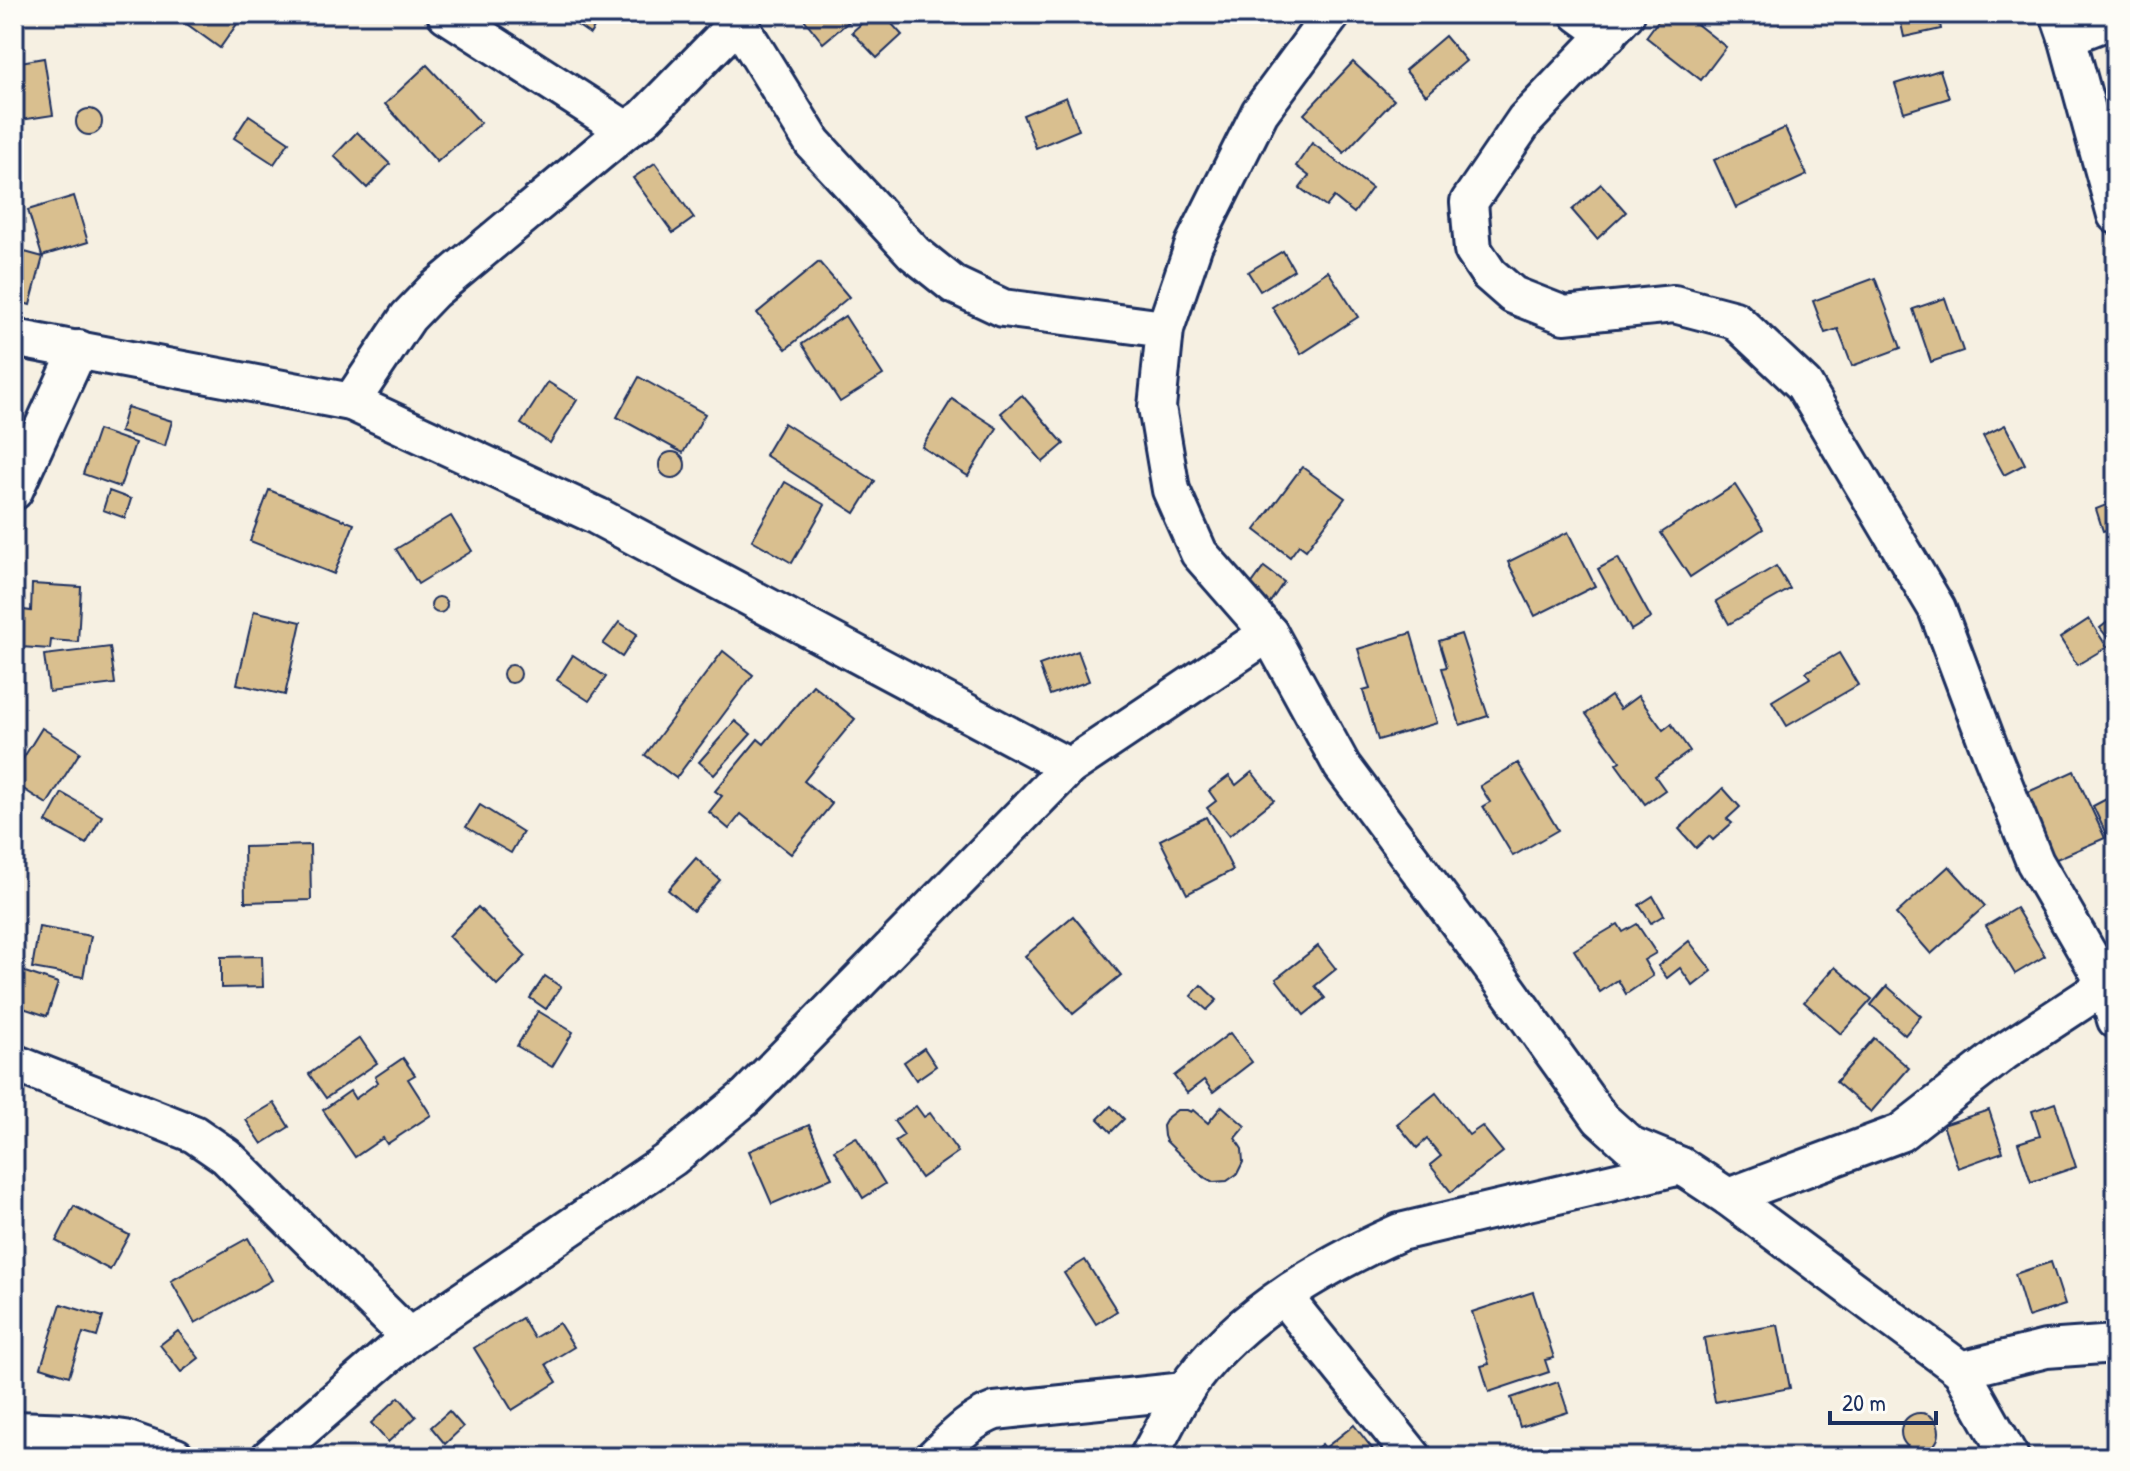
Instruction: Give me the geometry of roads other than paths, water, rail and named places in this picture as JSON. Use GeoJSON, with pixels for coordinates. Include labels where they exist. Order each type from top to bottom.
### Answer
{"type":"FeatureCollection","features":[{"type":"Feature","properties":{"kind":"street"},"geometry":{"type":"LineString","coordinates":[[446,14],[626,130]]}},
{"type":"Feature","properties":{"kind":"street"},"geometry":{"type":"LineString","coordinates":[[1332,14],[1260,112],[1194,244],[1165,329],[1157,407],[1171,490],[1199,553],[1269,633],[1342,766],[1600,1118],[1630,1145],[1681,1166],[1728,1197],[1961,1370],[2010,1457]]}},
{"type":"Feature","properties":{"kind":"street"},"geometry":{"type":"LineString","coordinates":[[351,402],[408,317],[433,291],[644,118],[737,18],[813,143],[914,253],[954,285],[1003,308],[1165,329]]}},
{"type":"Feature","properties":{"kind":"street"},"geometry":{"type":"LineString","coordinates":[[2116,18],[2063,26],[2116,215]]}},
{"type":"Feature","properties":{"kind":"street"},"geometry":{"type":"LineString","coordinates":[[1604,21],[1525,120],[1469,202],[1473,250],[1489,274],[1513,295],[1564,315],[1674,304],[1735,320],[1804,385],[1937,609],[2035,862],[2106,985],[2116,1020]]}},
{"type":"Feature","properties":{"kind":"street"},"geometry":{"type":"LineString","coordinates":[[14,338],[351,402],[597,516],[1069,767]]}},
{"type":"Feature","properties":{"kind":"street"},"geometry":{"type":"LineString","coordinates":[[14,491],[79,349]]}},
{"type":"Feature","properties":{"kind":"street"},"geometry":{"type":"LineString","coordinates":[[270,1457],[409,1337],[672,1158],[712,1126],[746,1097],[1069,767],[1269,633]]}},
{"type":"Feature","properties":{"kind":"street"},"geometry":{"type":"LineString","coordinates":[[1728,1197],[1900,1133],[2004,1052],[2106,985]]}},
{"type":"Feature","properties":{"kind":"street"},"geometry":{"type":"LineString","coordinates":[[14,1063],[194,1134],[226,1156],[409,1337]]}},
{"type":"Feature","properties":{"kind":"street"},"geometry":{"type":"LineString","coordinates":[[1148,1457],[1185,1391],[1225,1342],[1260,1313],[1321,1272],[1400,1232],[1681,1166]]}},
{"type":"Feature","properties":{"kind":"street"},"geometry":{"type":"LineString","coordinates":[[1284,1297],[1413,1457]]}},
{"type":"Feature","properties":{"kind":"street"},"geometry":{"type":"LineString","coordinates":[[1961,1370],[2046,1349],[2116,1344]]}},
{"type":"Feature","properties":{"kind":"street"},"geometry":{"type":"LineString","coordinates":[[934,1457],[967,1426],[995,1411],[1185,1391]]}},
{"type":"Feature","properties":{"kind":"street"},"geometry":{"type":"LineString","coordinates":[[14,1430],[73,1432],[125,1439],[176,1457]]}}]}
